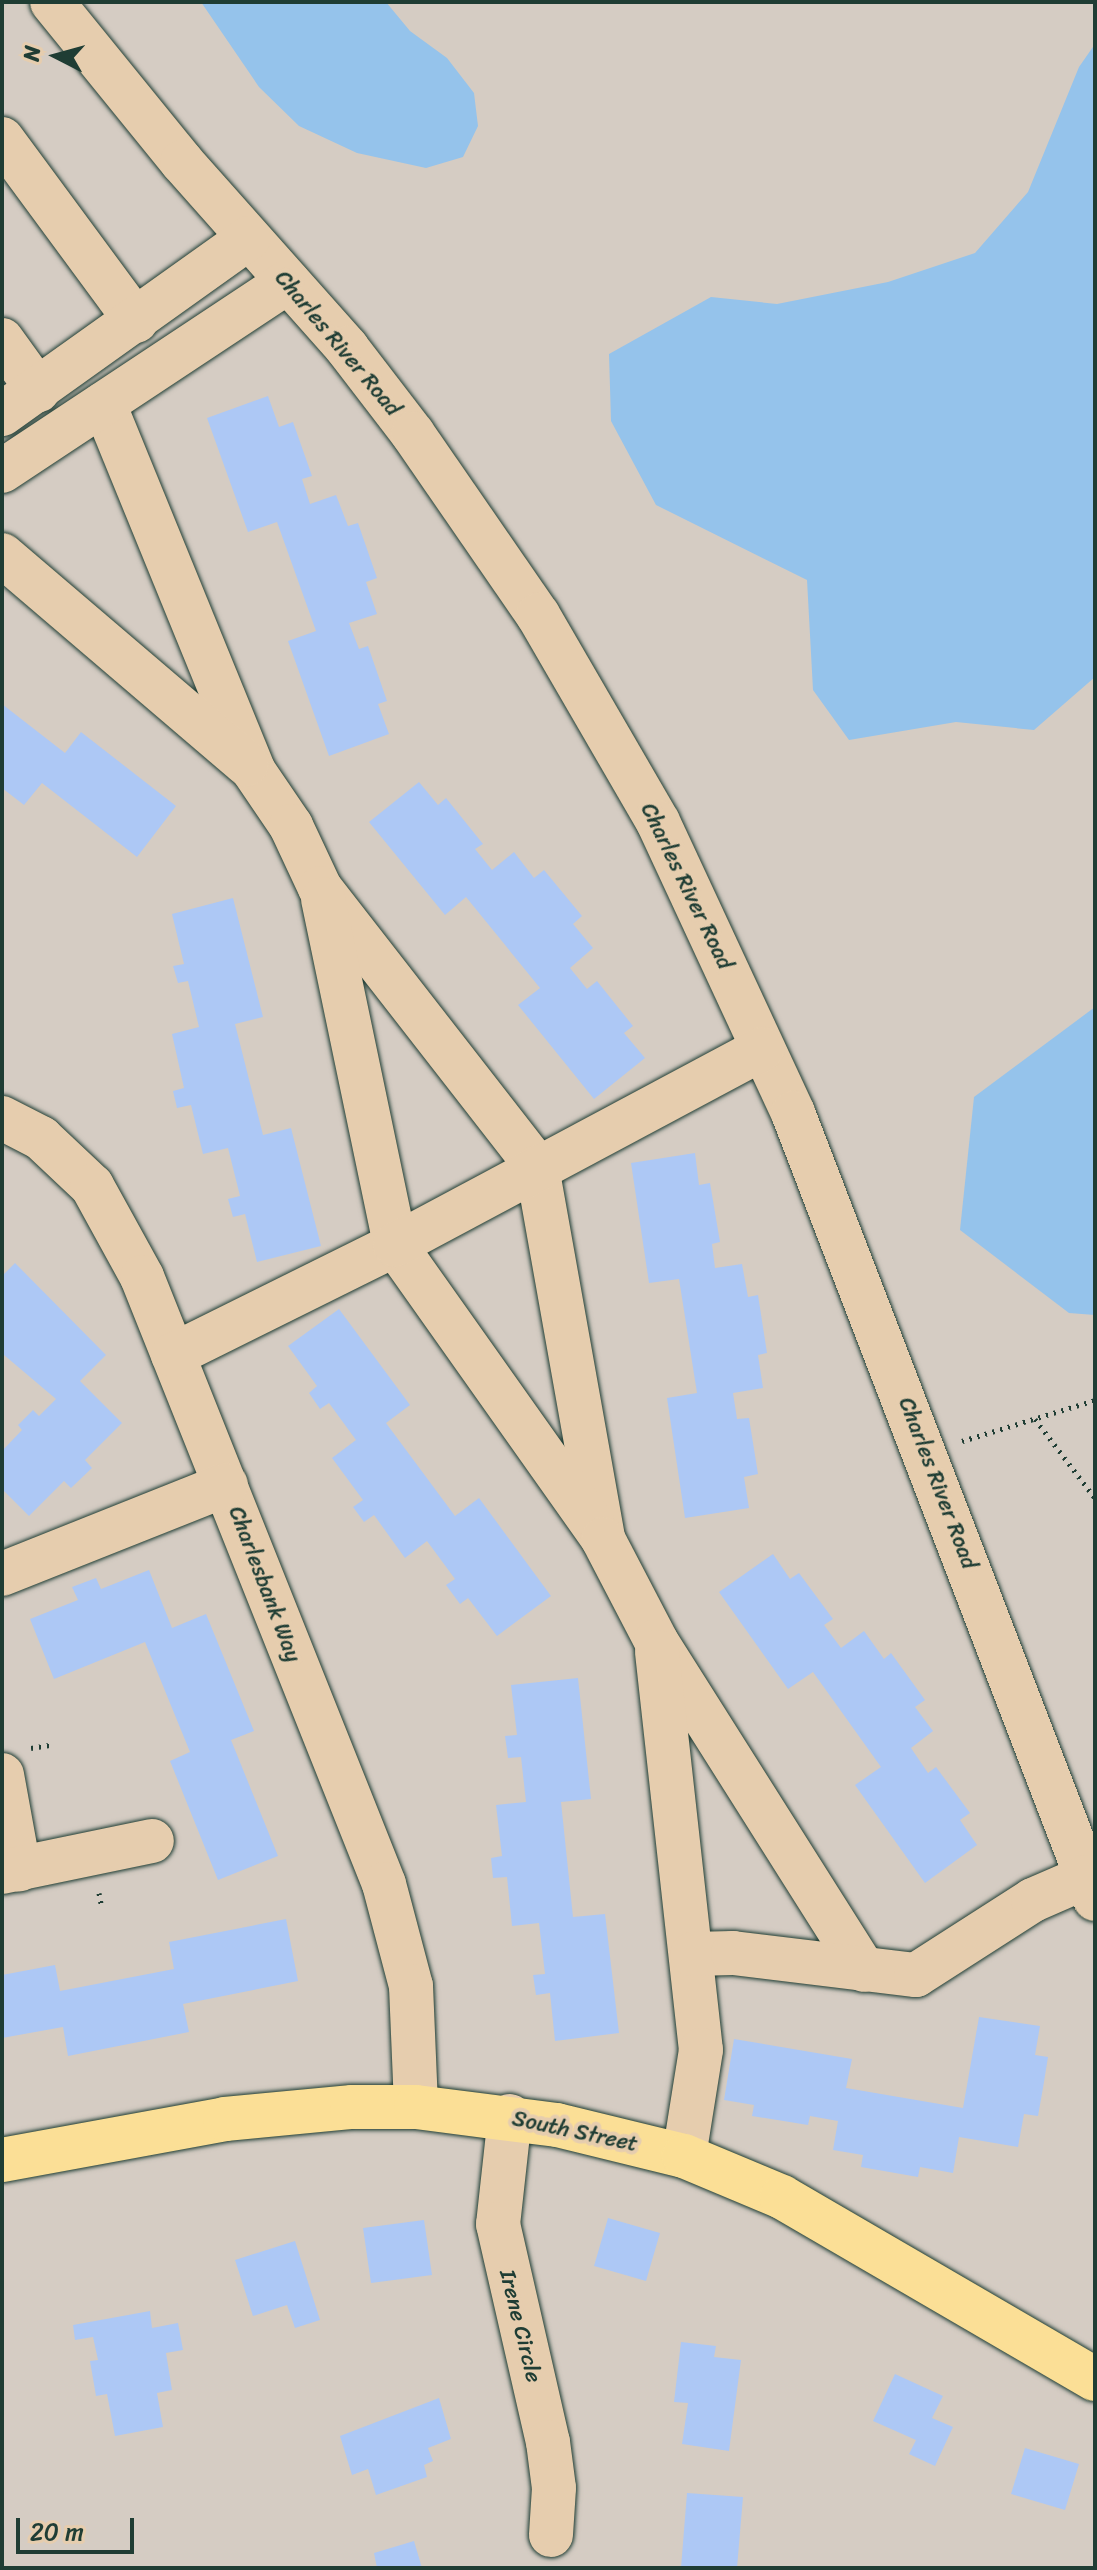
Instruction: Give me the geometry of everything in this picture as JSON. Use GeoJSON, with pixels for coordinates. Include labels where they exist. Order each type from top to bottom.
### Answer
{"type":"FeatureCollection","features":[{"type":"Feature","properties":{"kind":"main road","name":"South Street"},"geometry":{"type":"LineString","coordinates":[[2,2160],[225,2119],[416,2107],[510,2116],[684,2156],[826,2220],[1095,2379]]}},
{"type":"Feature","properties":{"kind":"street","name":"Charles River Road"},"geometry":{"type":"LineString","coordinates":[[52,2],[413,434],[538,615],[658,822],[762,1049],[926,1452],[1091,1888]]}},
{"type":"Feature","properties":{"kind":"street"},"geometry":{"type":"LineString","coordinates":[[2,139],[136,321]]}},
{"type":"Feature","properties":{"kind":"street"},"geometry":{"type":"LineString","coordinates":[[2,414],[249,238]]}},
{"type":"Feature","properties":{"kind":"street"},"geometry":{"type":"LineString","coordinates":[[2,471],[288,282]]}},
{"type":"Feature","properties":{"kind":"street"},"geometry":{"type":"LineString","coordinates":[[2,340],[38,390]]}},
{"type":"Feature","properties":{"kind":"street"},"geometry":{"type":"LineString","coordinates":[[104,404],[253,770],[291,826],[320,888],[537,1167],[603,1539]]}},
{"type":"Feature","properties":{"kind":"street"},"geometry":{"type":"LineString","coordinates":[[2,555],[253,770]]}},
{"type":"Feature","properties":{"kind":"street"},"geometry":{"type":"LineString","coordinates":[[320,888],[395,1245],[603,1539],[656,1641],[864,1970]]}},
{"type":"Feature","properties":{"kind":"street"},"geometry":{"type":"LineString","coordinates":[[173,1355],[395,1245],[762,1049]]}},
{"type":"Feature","properties":{"kind":"street","name":"Charlesbank Way"},"geometry":{"type":"LineString","coordinates":[[2,1118],[41,1138],[92,1186],[142,1277],[396,1923],[415,2018],[416,2107]]}},
{"type":"Feature","properties":{"kind":"street"},"geometry":{"type":"LineString","coordinates":[[2,1574],[226,1485]]}},
{"type":"Feature","properties":{"kind":"street"},"geometry":{"type":"LineString","coordinates":[[656,1641],[701,2050],[684,2156]]}},
{"type":"Feature","properties":{"kind":"street"},"geometry":{"type":"LineString","coordinates":[[2,1775],[11,1871],[152,1841]]}},
{"type":"Feature","properties":{"kind":"street"},"geometry":{"type":"LineString","coordinates":[[692,1954],[733,1953],[864,1970],[924,1973],[1033,1900],[1091,1888]]}},
{"type":"Feature","properties":{"kind":"street","name":"Irene Circle"},"geometry":{"type":"LineString","coordinates":[[510,2116],[498,2224],[546,2428],[554,2488],[551,2535]]}},
{"type":"Feature","properties":{"kind":"path"},"geometry":{"type":"LineString","coordinates":[[926,1452],[1095,1400]]}},
{"type":"Feature","properties":{"kind":"path"},"geometry":{"type":"LineString","coordinates":[[1035,1419],[1095,1498]]}},
{"type":"Feature","properties":{"kind":"water"},"geometry":{"type":"Polygon","coordinates":[[[201,2],[386,2],[410,31],[447,58],[474,93],[478,126],[463,157],[426,168],[357,153],[299,126],[259,87],[201,2]]]}},
{"type":"Feature","properties":{"kind":"water"},"geometry":{"type":"Polygon","coordinates":[[[1095,44],[1095,677],[1034,730],[956,722],[849,740],[813,690],[807,580],[656,505],[611,421],[609,354],[711,297],[777,304],[888,282],[975,253],[1028,192],[1079,67],[1095,44]]]}},
{"type":"Feature","properties":{"kind":"water"},"geometry":{"type":"Polygon","coordinates":[[[1095,1007],[1095,1315],[1069,1313],[960,1230],[974,1097],[1095,1007]]]}},
{"type":"Feature","properties":{"kind":"building"},"geometry":{"type":"Polygon","coordinates":[[[268,396],[279,427],[293,422],[312,476],[302,479],[310,504],[336,495],[348,526],[358,523],[377,578],[366,582],[377,614],[349,623],[359,649],[368,646],[387,701],[378,704],[389,734],[329,756],[288,641],[316,631],[277,522],[248,532],[207,418],[268,396]]]}},
{"type":"Feature","properties":{"kind":"building"},"geometry":{"type":"Polygon","coordinates":[[[2,704],[65,753],[81,732],[176,806],[137,857],[42,783],[24,805],[2,788],[2,704]]]}},
{"type":"Feature","properties":{"kind":"building"},"geometry":{"type":"Polygon","coordinates":[[[419,782],[438,805],[446,798],[483,844],[475,849],[492,870],[514,852],[534,878],[544,870],[582,916],[573,924],[593,948],[570,968],[587,989],[597,981],[633,1026],[624,1033],[645,1058],[594,1099],[518,1005],[540,988],[466,897],[445,915],[369,822],[419,782]]]}},
{"type":"Feature","properties":{"kind":"building"},"geometry":{"type":"Polygon","coordinates":[[[233,898],[263,1017],[235,1024],[263,1135],[291,1128],[321,1246],[257,1262],[245,1214],[233,1217],[228,1199],[240,1196],[228,1148],[203,1154],[191,1105],[177,1108],[173,1091],[184,1088],[172,1034],[199,1027],[188,981],[178,983],[173,966],[184,964],[172,914],[233,898]]]}},
{"type":"Feature","properties":{"kind":"building"},"geometry":{"type":"Polygon","coordinates":[[[695,1153],[699,1185],[710,1183],[720,1242],[712,1244],[715,1268],[742,1264],[748,1297],[758,1295],[767,1353],[758,1355],[763,1388],[733,1393],[737,1419],[749,1418],[758,1474],[744,1477],[749,1508],[685,1518],[667,1398],[697,1393],[679,1279],[649,1283],[631,1163],[695,1153]]]}},
{"type":"Feature","properties":{"kind":"building"},"geometry":{"type":"Polygon","coordinates":[[[15,1263],[106,1355],[80,1381],[122,1423],[85,1460],[92,1468],[71,1488],[64,1481],[29,1516],[2,1489],[2,1451],[22,1430],[18,1425],[33,1410],[39,1416],[56,1399],[4,1355],[2,1276],[15,1263]]]}},
{"type":"Feature","properties":{"kind":"building"},"geometry":{"type":"Polygon","coordinates":[[[339,1309],[410,1405],[386,1423],[455,1516],[479,1498],[551,1596],[497,1636],[468,1598],[460,1604],[446,1585],[455,1579],[427,1541],[405,1558],[374,1515],[364,1522],[353,1507],[363,1500],[332,1458],[356,1440],[329,1403],[320,1409],[309,1393],[317,1386],[288,1346],[339,1309]]]}},
{"type":"Feature","properties":{"kind":"building"},"geometry":{"type":"Polygon","coordinates":[[[773,1554],[790,1579],[799,1573],[833,1619],[824,1625],[841,1648],[864,1631],[884,1659],[891,1653],[925,1700],[915,1707],[933,1731],[911,1748],[928,1773],[936,1767],[970,1813],[960,1820],[977,1845],[925,1883],[855,1785],[881,1767],[813,1672],[788,1689],[719,1592],[773,1554]]]}},
{"type":"Feature","properties":{"kind":"building"},"geometry":{"type":"Polygon","coordinates":[[[149,1570],[172,1628],[206,1614],[254,1731],[231,1740],[278,1856],[218,1880],[170,1761],[190,1752],[145,1642],[54,1679],[30,1619],[78,1600],[72,1587],[96,1578],[101,1589],[149,1570]]]}},
{"type":"Feature","properties":{"kind":"building"},"geometry":{"type":"Polygon","coordinates":[[[578,1678],[591,1799],[561,1802],[573,1917],[605,1914],[619,2033],[555,2041],[550,1993],[536,1995],[533,1975],[545,1974],[539,1923],[512,1926],[507,1877],[493,1878],[491,1858],[502,1856],[496,1805],[526,1802],[521,1757],[508,1758],[505,1736],[517,1735],[511,1685],[578,1678]]]}},
{"type":"Feature","properties":{"kind":"building"},"geometry":{"type":"Polygon","coordinates":[[[286,1919],[298,1981],[183,2004],[189,2032],[68,2056],[63,2027],[2,2038],[2,1975],[55,1965],[60,1991],[174,1969],[169,1942],[286,1919]]]}},
{"type":"Feature","properties":{"kind":"building"},"geometry":{"type":"Polygon","coordinates":[[[979,2017],[1040,2026],[1035,2055],[1048,2057],[1043,2088],[1038,2116],[1024,2114],[1018,2147],[959,2137],[953,2173],[920,2167],[918,2177],[861,2167],[863,2155],[833,2150],[838,2121],[810,2116],[808,2125],[752,2116],[754,2105],[724,2100],[734,2039],[852,2059],[846,2088],[963,2108],[979,2017]]]}},
{"type":"Feature","properties":{"kind":"building"},"geometry":{"type":"Polygon","coordinates":[[[608,2218],[660,2233],[646,2281],[594,2266],[608,2218]]]}},
{"type":"Feature","properties":{"kind":"building"},"geometry":{"type":"Polygon","coordinates":[[[424,2220],[432,2275],[371,2283],[363,2228],[424,2220]]]}},
{"type":"Feature","properties":{"kind":"building"},"geometry":{"type":"Polygon","coordinates":[[[295,2241],[320,2320],[295,2328],[287,2305],[253,2316],[235,2260],[295,2241]]]}},
{"type":"Feature","properties":{"kind":"building"},"geometry":{"type":"Polygon","coordinates":[[[150,2311],[152,2328],[178,2323],[183,2350],[166,2353],[172,2390],[157,2393],[163,2427],[115,2436],[107,2394],[96,2396],[90,2361],[98,2360],[93,2337],[75,2340],[73,2325],[150,2311]]]}},
{"type":"Feature","properties":{"kind":"building"},"geometry":{"type":"Polygon","coordinates":[[[681,2342],[716,2346],[714,2357],[741,2360],[729,2451],[682,2444],[688,2403],[674,2402],[681,2342]]]}},
{"type":"Feature","properties":{"kind":"building"},"geometry":{"type":"Polygon","coordinates":[[[895,2374],[943,2396],[932,2418],[953,2427],[935,2466],[909,2454],[916,2440],[873,2421],[895,2374]]]}},
{"type":"Feature","properties":{"kind":"building"},"geometry":{"type":"Polygon","coordinates":[[[439,2398],[451,2439],[428,2448],[433,2461],[424,2465],[427,2477],[376,2495],[368,2469],[352,2475],[340,2436],[439,2398]]]}},
{"type":"Feature","properties":{"kind":"building"},"geometry":{"type":"Polygon","coordinates":[[[1025,2448],[1079,2464],[1065,2510],[1011,2494],[1025,2448]]]}},
{"type":"Feature","properties":{"kind":"building"},"geometry":{"type":"Polygon","coordinates":[[[687,2493],[743,2497],[737,2568],[681,2568],[687,2493]]]}},
{"type":"Feature","properties":{"kind":"building"},"geometry":{"type":"Polygon","coordinates":[[[414,2541],[422,2568],[377,2568],[374,2553],[414,2541]]]}}]}
